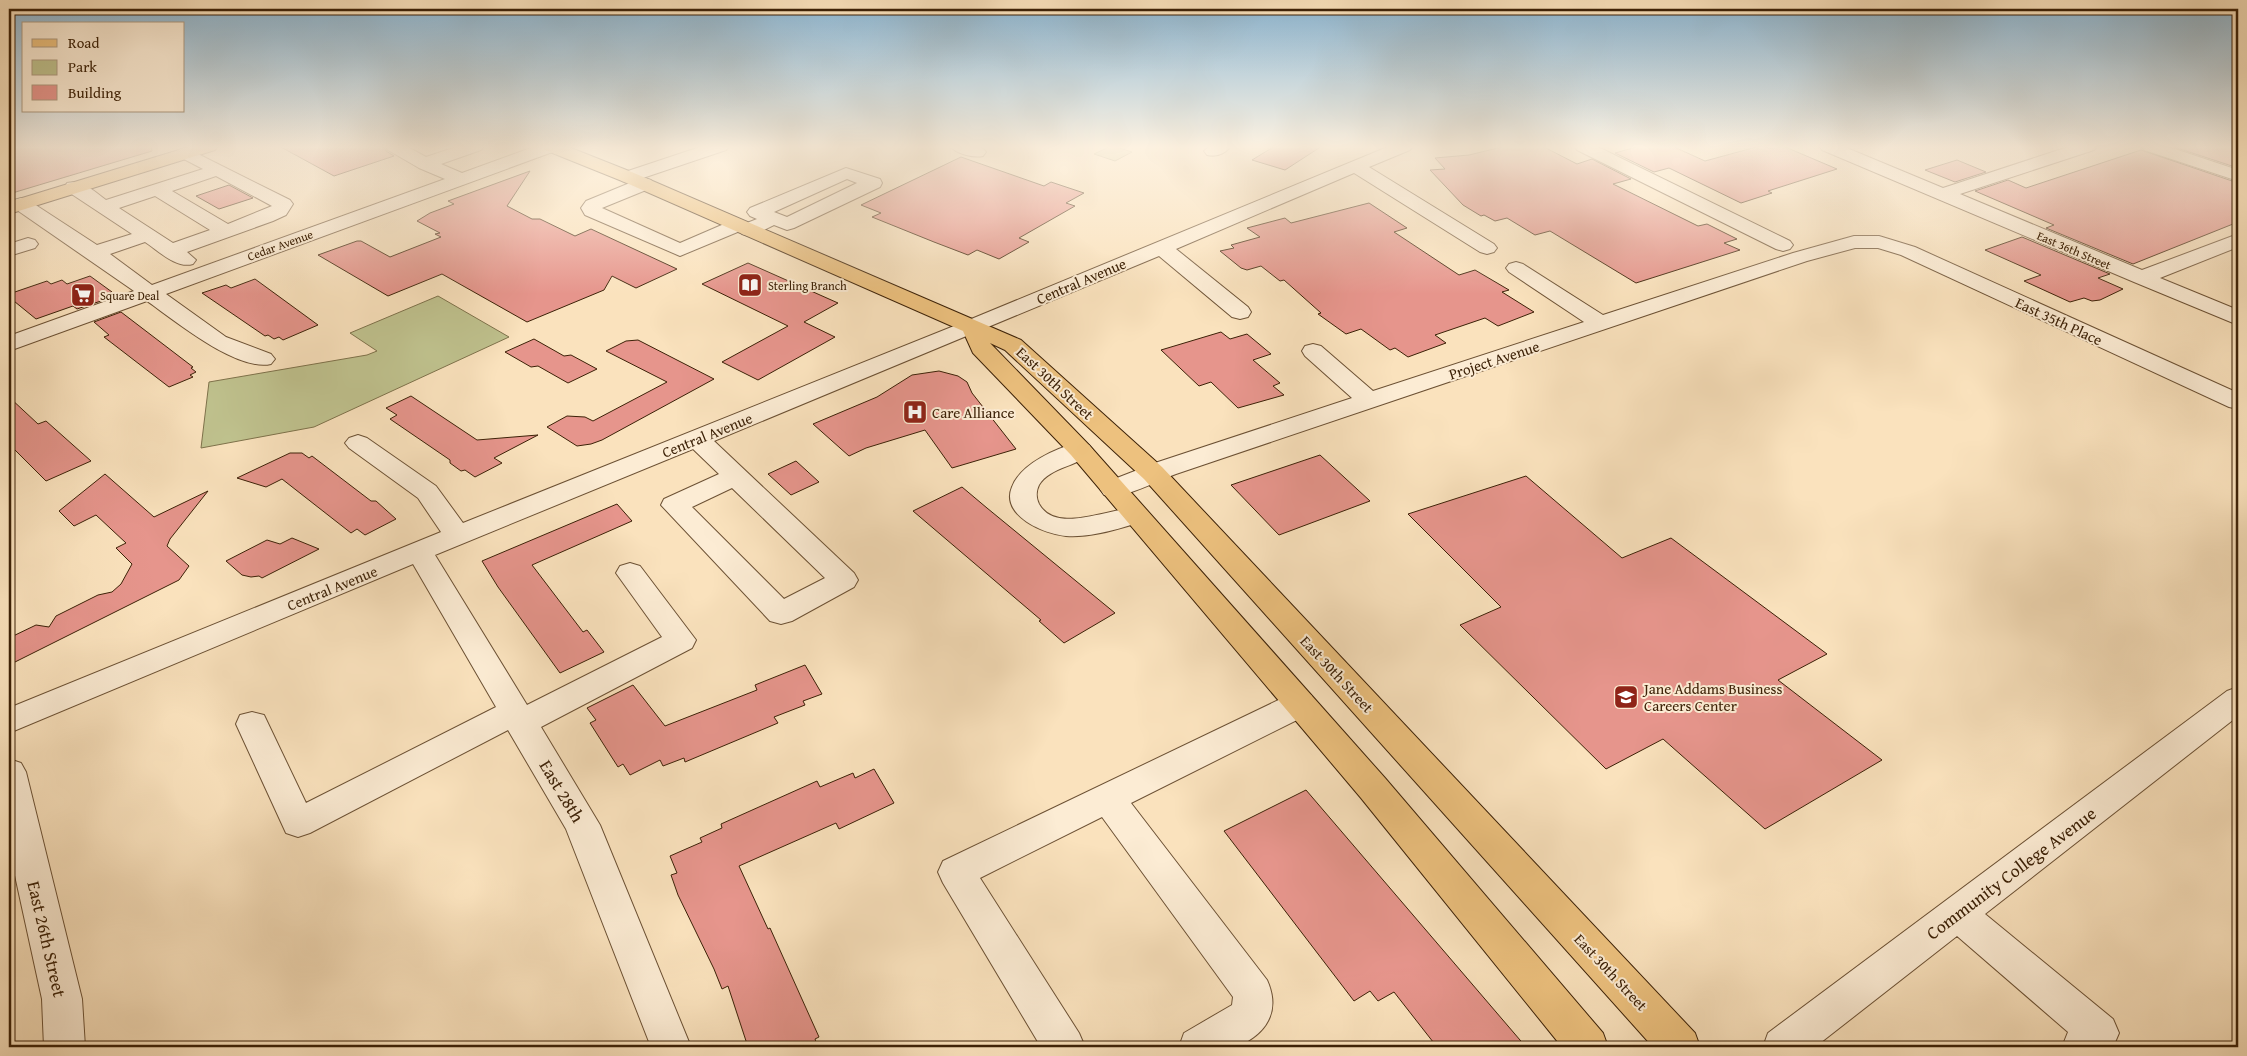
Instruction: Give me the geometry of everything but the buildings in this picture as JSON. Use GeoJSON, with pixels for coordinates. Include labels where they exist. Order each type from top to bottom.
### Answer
{"type":"FeatureCollection","features":[{"type":"Feature","properties":{"kind":"main road"},"geometry":{"type":"LineString","coordinates":[[12,206],[49,195]]}},
{"type":"Feature","properties":{"kind":"main road","name":"East 30th Street"},"geometry":{"type":"LineString","coordinates":[[669,195],[1013,345],[1152,473],[1680,1047]]}},
{"type":"Feature","properties":{"kind":"main road","name":"East 30th Street"},"geometry":{"type":"LineString","coordinates":[[972,327],[981,348],[1080,450],[1373,788],[1588,1047]]}},
{"type":"Feature","properties":{"kind":"street"},"geometry":{"type":"LineString","coordinates":[[86,195],[205,272]]}},
{"type":"Feature","properties":{"kind":"street"},"geometry":{"type":"LineString","coordinates":[[104,206],[139,195]]}},
{"type":"Feature","properties":{"kind":"street"},"geometry":{"type":"LineString","coordinates":[[165,195],[226,231]]}},
{"type":"Feature","properties":{"kind":"street"},"geometry":{"type":"LineString","coordinates":[[172,250],[266,217],[279,210],[283,204],[266,195]]}},
{"type":"Feature","properties":{"kind":"street","name":"Cedar Avenue"},"geometry":{"type":"LineString","coordinates":[[9,344],[416,195]]}},
{"type":"Feature","properties":{"kind":"street"},"geometry":{"type":"LineString","coordinates":[[610,195],[593,205],[592,211],[680,250],[773,218]]}},
{"type":"Feature","properties":{"kind":"street"},"geometry":{"type":"LineString","coordinates":[[795,195],[757,212],[787,224],[847,195]]}},
{"type":"Feature","properties":{"kind":"street","name":"Central Avenue"},"geometry":{"type":"LineString","coordinates":[[9,721],[419,551],[972,327],[1286,195]]}},
{"type":"Feature","properties":{"kind":"street"},"geometry":{"type":"LineString","coordinates":[[1402,195],[1487,248]]}},
{"type":"Feature","properties":{"kind":"street"},"geometry":{"type":"LineString","coordinates":[[1683,195],[1783,245]]}},
{"type":"Feature","properties":{"kind":"street","name":"East 36th Street"},"geometry":{"type":"LineString","coordinates":[[1945,195],[2238,318]]}},
{"type":"Feature","properties":{"kind":"street"},"geometry":{"type":"LineString","coordinates":[[12,206],[95,253],[218,342],[263,359]]}},
{"type":"Feature","properties":{"kind":"street"},"geometry":{"type":"LineString","coordinates":[[95,253],[147,235]]}},
{"type":"Feature","properties":{"kind":"street"},"geometry":{"type":"LineString","coordinates":[[2140,278],[2238,240]]}},
{"type":"Feature","properties":{"kind":"street","name":"Project Avenue"},"geometry":{"type":"LineString","coordinates":[[1112,489],[1152,473],[1800,257],[1854,242],[1879,242]]}},
{"type":"Feature","properties":{"kind":"street","name":"East 35th Place"},"geometry":{"type":"LineString","coordinates":[[1879,242],[1908,251],[2238,402]]}},
{"type":"Feature","properties":{"kind":"street"},"geometry":{"type":"LineString","coordinates":[[9,250],[28,244]]}},
{"type":"Feature","properties":{"kind":"street"},"geometry":{"type":"LineString","coordinates":[[1162,248],[1240,312]]}},
{"type":"Feature","properties":{"kind":"street"},"geometry":{"type":"LineString","coordinates":[[1516,268],[1602,324]]}},
{"type":"Feature","properties":{"kind":"street"},"geometry":{"type":"LineString","coordinates":[[1313,351],[1370,401]]}},
{"type":"Feature","properties":{"kind":"street"},"geometry":{"type":"LineString","coordinates":[[697,439],[736,476],[830,567],[844,580],[781,614],[674,505],[736,476]]}},
{"type":"Feature","properties":{"kind":"street"},"geometry":{"type":"LineString","coordinates":[[358,443],[427,492],[458,536]]}},
{"type":"Feature","properties":{"kind":"street"},"geometry":{"type":"LineString","coordinates":[[1080,450],[1042,469],[1026,481],[1023,489],[1023,500],[1030,510],[1044,521],[1060,527],[1084,527],[1136,515]]}},
{"type":"Feature","properties":{"kind":"street","name":"East 28th"},"geometry":{"type":"LineString","coordinates":[[419,551],[582,825],[665,1045]]}},
{"type":"Feature","properties":{"kind":"street"},"geometry":{"type":"LineString","coordinates":[[252,724],[298,823],[681,640],[630,573]]}},
{"type":"Feature","properties":{"kind":"street","name":"Community College Avenue"},"geometry":{"type":"LineString","coordinates":[[1783,1047],[2238,699]]}},
{"type":"Feature","properties":{"kind":"street"},"geometry":{"type":"LineString","coordinates":[[1064,1047],[956,872],[1300,704]]}},
{"type":"Feature","properties":{"kind":"street","name":"East 26th Street"},"geometry":{"type":"LineString","coordinates":[[9,772],[62,999],[65,1047]]}},
{"type":"Feature","properties":{"kind":"street"},"geometry":{"type":"LineString","coordinates":[[1108,799],[1253,993],[1251,1015],[1199,1047]]}},
{"type":"Feature","properties":{"kind":"street"},"geometry":{"type":"LineString","coordinates":[[1957,914],[2099,1033],[2082,1047]]}},
{"type":"Feature","properties":{"kind":"green space"},"geometry":{"type":"Polygon","coordinates":[[[438,296],[509,337],[314,427],[201,448],[209,382],[367,355],[377,351],[350,333],[438,296]]]}},
{"type":"Feature","properties":{"kind":"place","name":"Sterling Branch"},"geometry":{"type":"Point","coordinates":[750,285]}},
{"type":"Feature","properties":{"kind":"place","name":"Square Deal"},"geometry":{"type":"Point","coordinates":[83,295]}},
{"type":"Feature","properties":{"kind":"place","name":"Care Alliance"},"geometry":{"type":"Point","coordinates":[915,412]}},
{"type":"Feature","properties":{"kind":"place","name":"Jane Addams Business Careers Center"},"geometry":{"type":"Point","coordinates":[1626,697]}}]}
